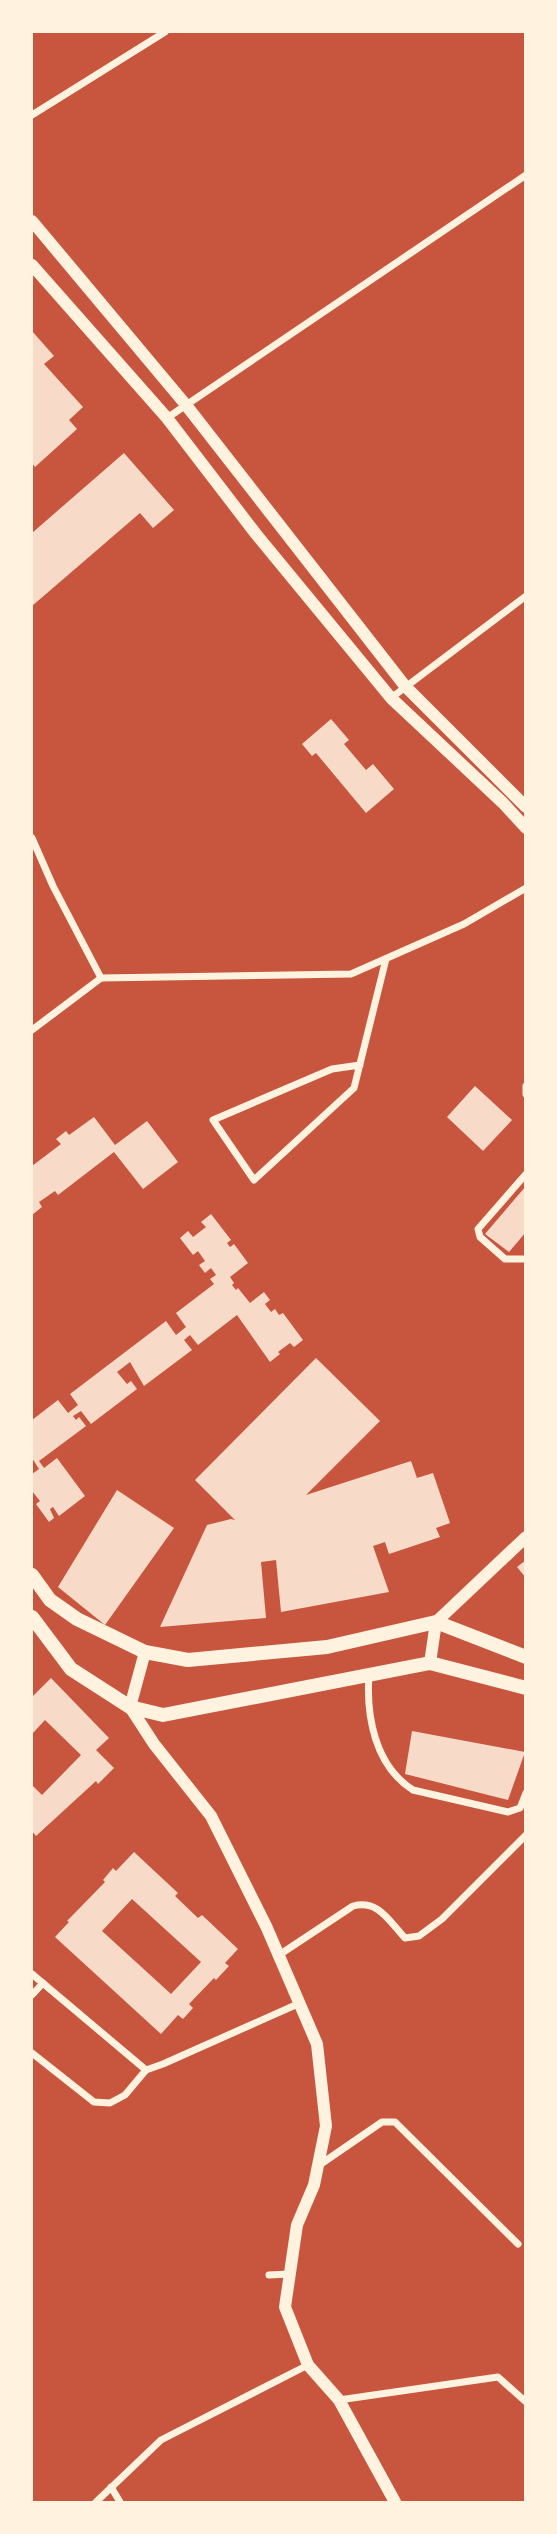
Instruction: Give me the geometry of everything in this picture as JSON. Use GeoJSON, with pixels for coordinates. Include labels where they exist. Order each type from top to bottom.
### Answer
{"type":"FeatureCollection","features":[{"type":"Feature","properties":{"kind":"main road"},"geometry":{"type":"LineString","coordinates":[[32,1575],[50,1600],[68,1613],[145,1652],[188,1660],[327,1647],[436,1622],[526,1657]]}},
{"type":"Feature","properties":{"kind":"main road"},"geometry":{"type":"LineString","coordinates":[[32,1617],[71,1669],[130,1707],[163,1715],[430,1663],[526,1688]]}},
{"type":"Feature","properties":{"kind":"street"},"geometry":{"type":"LineString","coordinates":[[32,115],[165,32]]}},
{"type":"Feature","properties":{"kind":"street"},"geometry":{"type":"LineString","coordinates":[[167,418],[526,175]]}},
{"type":"Feature","properties":{"kind":"street"},"geometry":{"type":"LineString","coordinates":[[32,221],[186,405],[405,686],[526,807]]}},
{"type":"Feature","properties":{"kind":"street"},"geometry":{"type":"LineString","coordinates":[[32,265],[167,418],[256,534],[391,698],[526,828]]}},
{"type":"Feature","properties":{"kind":"street"},"geometry":{"type":"LineString","coordinates":[[391,698],[526,596]]}},
{"type":"Feature","properties":{"kind":"street"},"geometry":{"type":"LineString","coordinates":[[32,838],[53,886],[101,978]]}},
{"type":"Feature","properties":{"kind":"street"},"geometry":{"type":"LineString","coordinates":[[32,1030],[101,978],[351,974],[464,924],[526,888]]}},
{"type":"Feature","properties":{"kind":"street"},"geometry":{"type":"LineString","coordinates":[[360,1065],[332,1069],[214,1120],[254,1180],[355,1088],[386,959]]}},
{"type":"Feature","properties":{"kind":"street"},"geometry":{"type":"LineString","coordinates":[[526,1086],[526,1094]]}},
{"type":"Feature","properties":{"kind":"street"},"geometry":{"type":"LineString","coordinates":[[526,1174],[478,1229],[480,1237],[505,1259],[526,1259]]}},
{"type":"Feature","properties":{"kind":"street"},"geometry":{"type":"LineString","coordinates":[[430,1663],[436,1622],[526,1537]]}},
{"type":"Feature","properties":{"kind":"street"},"geometry":{"type":"LineString","coordinates":[[145,1652],[130,1707],[154,1744],[211,1816],[279,1955],[317,2044],[326,2126],[314,2185],[297,2225],[285,2307],[308,2365],[339,2400],[395,2502]]}},
{"type":"Feature","properties":{"kind":"street"},"geometry":{"type":"LineString","coordinates":[[369,1674],[367,1699],[376,1744],[400,1782],[413,1790],[508,1812],[520,1808],[526,1793]]}},
{"type":"Feature","properties":{"kind":"street"},"geometry":{"type":"LineString","coordinates":[[279,1955],[353,1906],[364,1903],[376,1907],[405,1938],[419,1936],[442,1919],[526,1835]]}},
{"type":"Feature","properties":{"kind":"street"},"geometry":{"type":"LineString","coordinates":[[32,1974],[146,2070]]}},
{"type":"Feature","properties":{"kind":"street"},"geometry":{"type":"LineString","coordinates":[[32,1995],[43,1983]]}},
{"type":"Feature","properties":{"kind":"street"},"geometry":{"type":"LineString","coordinates":[[32,2053],[94,2102],[110,2103],[125,2095],[146,2070],[300,2003]]}},
{"type":"Feature","properties":{"kind":"street"},"geometry":{"type":"LineString","coordinates":[[318,2167],[382,2122],[395,2122],[518,2244]]}},
{"type":"Feature","properties":{"kind":"street"},"geometry":{"type":"LineString","coordinates":[[269,2275],[289,2274]]}},
{"type":"Feature","properties":{"kind":"street"},"geometry":{"type":"LineString","coordinates":[[96,2502],[161,2440],[308,2365]]}},
{"type":"Feature","properties":{"kind":"street"},"geometry":{"type":"LineString","coordinates":[[339,2400],[498,2377],[526,2402]]}},
{"type":"Feature","properties":{"kind":"street"},"geometry":{"type":"LineString","coordinates":[[111,2487],[117,2501]]}},
{"type":"Feature","properties":{"kind":"building"},"geometry":{"type":"Polygon","coordinates":[[[32,331],[54,356],[44,364],[83,407],[69,420],[77,429],[35,467],[32,463],[32,331]]]}},
{"type":"Feature","properties":{"kind":"building"},"geometry":{"type":"Polygon","coordinates":[[[124,453],[174,510],[153,528],[140,513],[32,606],[32,533],[124,453]]]}},
{"type":"Feature","properties":{"kind":"building"},"geometry":{"type":"Polygon","coordinates":[[[331,719],[349,740],[344,744],[366,770],[373,764],[394,789],[366,813],[316,753],[312,756],[302,744],[331,719]]]}},
{"type":"Feature","properties":{"kind":"building"},"geometry":{"type":"Polygon","coordinates":[[[475,1086],[512,1120],[483,1151],[447,1117],[475,1086]]]}},
{"type":"Feature","properties":{"kind":"building"},"geometry":{"type":"Polygon","coordinates":[[[94,1117],[115,1145],[147,1121],[178,1162],[143,1189],[114,1152],[58,1195],[55,1191],[39,1202],[42,1207],[32,1215],[32,1166],[61,1144],[56,1139],[66,1131],[69,1135],[94,1117]]]}},
{"type":"Feature","properties":{"kind":"building"},"geometry":{"type":"Polygon","coordinates":[[[526,1186],[526,1232],[509,1252],[485,1234],[526,1186]]]}},
{"type":"Feature","properties":{"kind":"building"},"geometry":{"type":"Polygon","coordinates":[[[211,1214],[231,1240],[227,1243],[230,1247],[234,1244],[248,1263],[230,1277],[234,1283],[232,1285],[236,1290],[238,1288],[250,1303],[264,1292],[270,1300],[265,1304],[271,1312],[275,1309],[279,1315],[283,1313],[303,1340],[294,1347],[290,1343],[270,1362],[237,1315],[198,1345],[190,1335],[184,1340],[192,1350],[144,1386],[130,1362],[117,1372],[127,1384],[131,1381],[137,1389],[91,1424],[81,1411],[73,1416],[76,1420],[79,1417],[86,1426],[39,1461],[44,1468],[57,1458],[85,1496],[59,1516],[53,1507],[50,1509],[54,1518],[49,1522],[36,1504],[40,1501],[32,1491],[32,1474],[39,1469],[32,1458],[32,1420],[58,1400],[68,1413],[78,1405],[70,1394],[166,1321],[176,1335],[186,1327],[176,1313],[214,1284],[210,1279],[216,1275],[211,1268],[205,1273],[199,1265],[205,1261],[198,1251],[193,1255],[180,1238],[188,1231],[193,1237],[206,1227],[201,1222],[211,1214]]]}},
{"type":"Feature","properties":{"kind":"building"},"geometry":{"type":"Polygon","coordinates":[[[316,1358],[380,1421],[306,1495],[411,1461],[417,1478],[433,1473],[450,1523],[436,1528],[440,1537],[389,1554],[385,1542],[373,1546],[389,1592],[281,1612],[276,1560],[261,1562],[266,1618],[160,1627],[207,1525],[235,1520],[195,1480],[316,1358]]]}},
{"type":"Feature","properties":{"kind":"building"},"geometry":{"type":"Polygon","coordinates":[[[117,1490],[174,1528],[105,1625],[58,1587],[117,1490]]]}},
{"type":"Feature","properties":{"kind":"building"},"geometry":{"type":"Polygon","coordinates":[[[526,1560],[526,1578],[517,1567],[526,1560]]]}},
{"type":"Feature","properties":{"kind":"building"},"geometry":{"type":"Polygon","coordinates":[[[51,1678],[109,1738],[96,1750],[114,1768],[36,1836],[32,1831],[32,1785],[42,1795],[81,1755],[45,1720],[32,1734],[32,1697],[51,1678]]]}},
{"type":"Feature","properties":{"kind":"building"},"geometry":{"type":"Polygon","coordinates":[[[412,1731],[525,1752],[508,1800],[405,1774],[412,1731]]]}},
{"type":"Feature","properties":{"kind":"building"},"geometry":{"type":"Polygon","coordinates":[[[134,1852],[178,1893],[175,1896],[198,1918],[202,1915],[238,1949],[225,1963],[229,1966],[189,2004],[193,2008],[183,2019],[178,2015],[161,2034],[55,1937],[105,1882],[103,1880],[113,1868],[116,1871],[134,1852]],[[132,1899],[102,1931],[171,1994],[201,1962],[132,1899]]]}}]}
